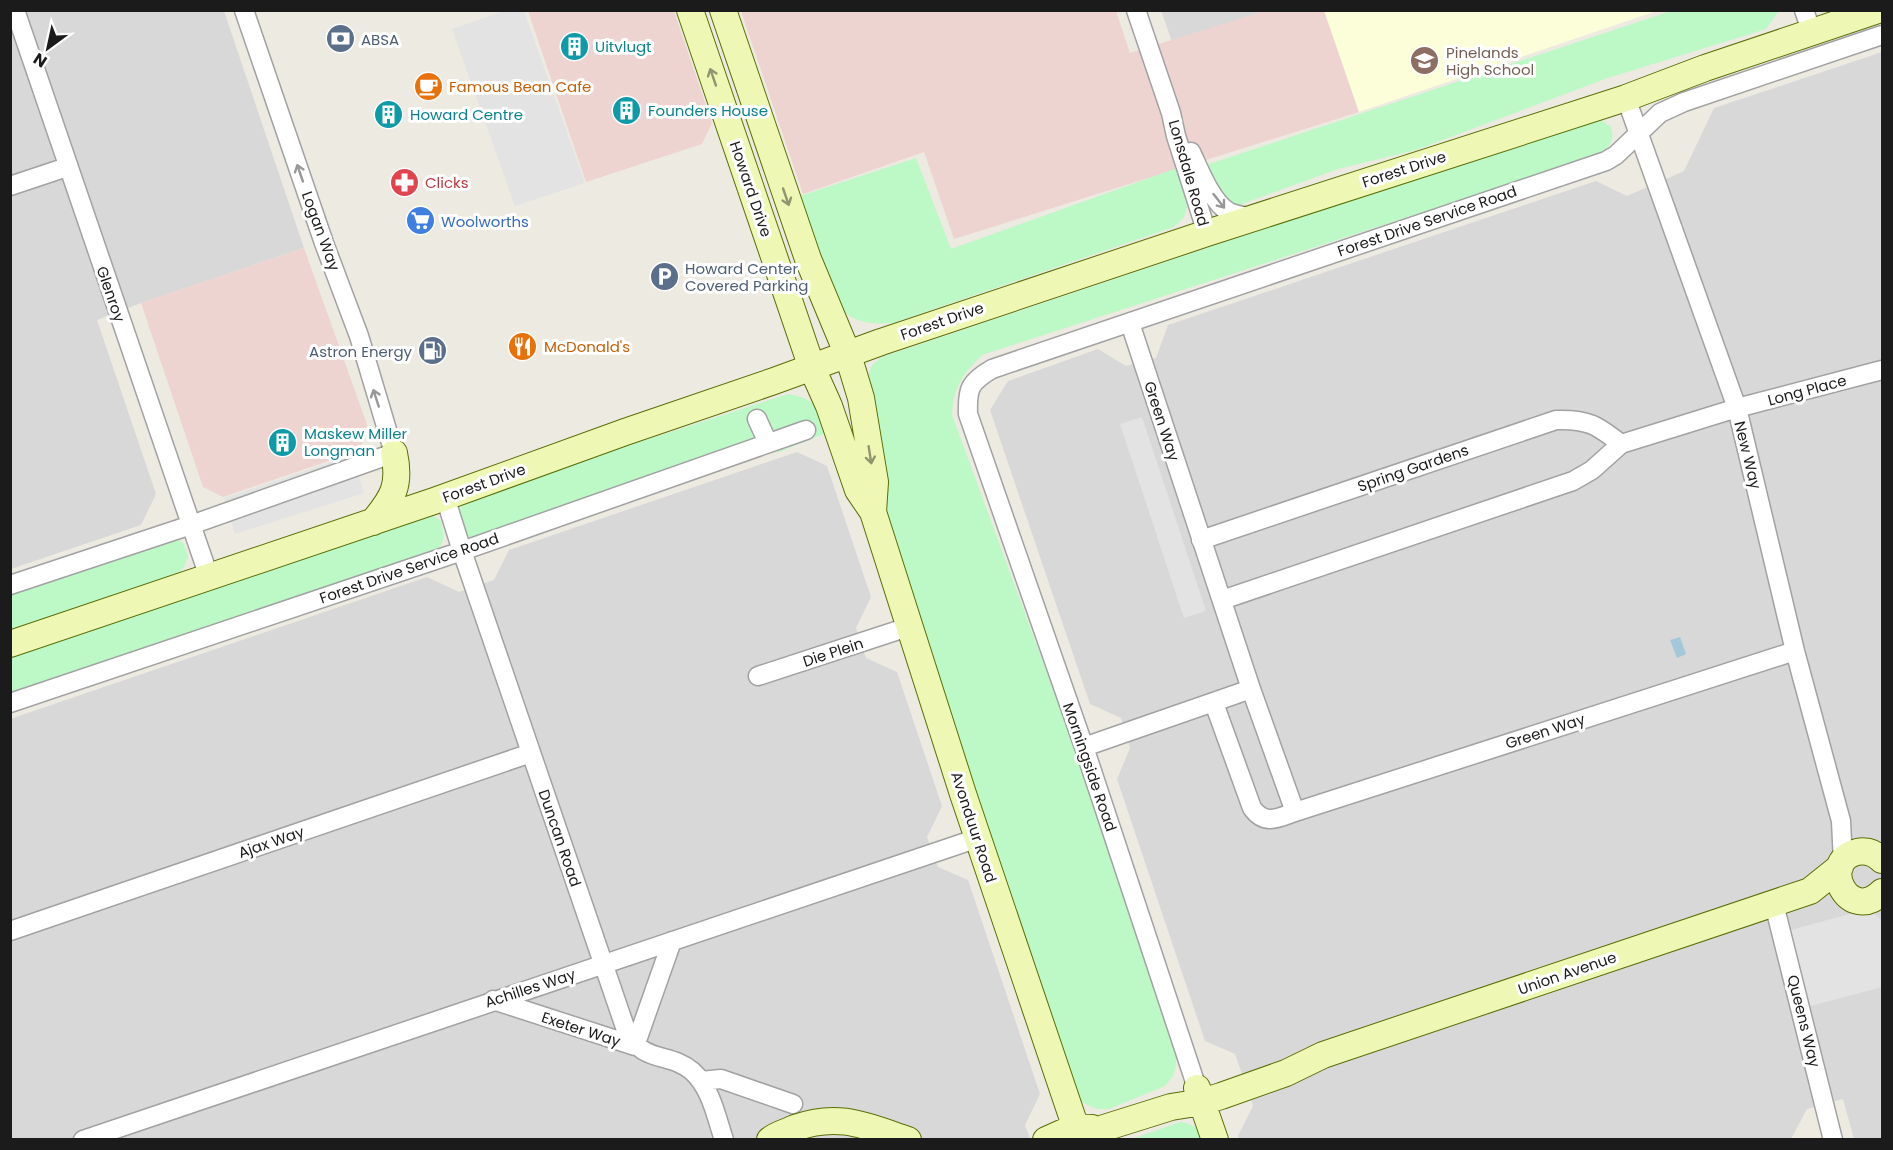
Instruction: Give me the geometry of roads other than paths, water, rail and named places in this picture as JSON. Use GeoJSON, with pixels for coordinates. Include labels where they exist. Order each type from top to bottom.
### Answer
{"type":"FeatureCollection","features":[{"type":"Feature","properties":{"kind":"street","name":"Glenroy"},"geometry":{"type":"LineString","coordinates":[[15,10],[209,577]]}},
{"type":"Feature","properties":{"kind":"street","name":"Logan Way"},"geometry":{"type":"LineString","coordinates":[[244,10],[324,243],[359,336],[394,453]]}},
{"type":"Feature","properties":{"kind":"street","name":"Howard Drive"},"geometry":{"type":"LineString","coordinates":[[690,10],[812,368]]}},
{"type":"Feature","properties":{"kind":"street","name":"Howard Drive"},"geometry":{"type":"LineString","coordinates":[[723,10],[808,259],[848,355]]}},
{"type":"Feature","properties":{"kind":"street","name":"Lonsdale Road"},"geometry":{"type":"LineString","coordinates":[[1137,10],[1207,233]]}},
{"type":"Feature","properties":{"kind":"street","name":"Forest Drive"},"geometry":{"type":"LineString","coordinates":[[10,644],[373,522],[892,338],[1207,233],[1626,98],[1705,68],[1808,22],[1878,10]]}},
{"type":"Feature","properties":{"kind":"street","name":"Forest Drive Service Road"},"geometry":{"type":"LineString","coordinates":[[967,395],[975,379],[992,369],[1606,161],[1616,155],[1665,110],[1882,35]]}},
{"type":"Feature","properties":{"kind":"street","name":"New Way"},"geometry":{"type":"LineString","coordinates":[[1626,98],[1737,408],[1795,651],[1841,821],[1856,860]]}},
{"type":"Feature","properties":{"kind":"street","name":"Lonsdale Road"},"geometry":{"type":"LineString","coordinates":[[1171,113],[1217,201],[1229,212],[1255,219]]}},
{"type":"Feature","properties":{"kind":"street"},"geometry":{"type":"LineString","coordinates":[[10,186],[67,167]]}},
{"type":"Feature","properties":{"kind":"street","name":"Green Way"},"geometry":{"type":"LineString","coordinates":[[1130,323],[1251,689],[1295,812]]}},
{"type":"Feature","properties":{"kind":"street","name":"Avonduur Road"},"geometry":{"type":"LineString","coordinates":[[848,355],[861,398],[872,461],[875,482],[873,512]]}},
{"type":"Feature","properties":{"kind":"street","name":"Avonduur Road"},"geometry":{"type":"LineString","coordinates":[[812,368],[829,406],[858,490],[873,512],[908,627],[978,838],[1086,1134]]}},
{"type":"Feature","properties":{"kind":"street","name":"Long Place"},"geometry":{"type":"LineString","coordinates":[[1737,408],[1881,369]]}},
{"type":"Feature","properties":{"kind":"street","name":"Morningside Road"},"geometry":{"type":"LineString","coordinates":[[967,395],[968,414],[1084,747],[1215,1140]]}},
{"type":"Feature","properties":{"kind":"street"},"geometry":{"type":"LineString","coordinates":[[1222,600],[1573,481],[1592,470],[1621,444],[1737,408]]}},
{"type":"Feature","properties":{"kind":"street"},"geometry":{"type":"LineString","coordinates":[[757,419],[768,443]]}},
{"type":"Feature","properties":{"kind":"street","name":"Spring Gardens"},"geometry":{"type":"LineString","coordinates":[[1201,540],[1556,420],[1577,420],[1598,426],[1621,444]]}},
{"type":"Feature","properties":{"kind":"street","name":"Forest Drive Service Road"},"geometry":{"type":"LineString","coordinates":[[10,703],[462,551],[806,430]]}},
{"type":"Feature","properties":{"kind":"street"},"geometry":{"type":"LineString","coordinates":[[10,585],[191,525],[394,453],[397,472],[396,486],[386,506],[373,522]]}},
{"type":"Feature","properties":{"kind":"street","name":"Duncan Road"},"geometry":{"type":"LineString","coordinates":[[445,497],[626,1030],[635,1046]]}},
{"type":"Feature","properties":{"kind":"street","name":"Die Plein"},"geometry":{"type":"LineString","coordinates":[[758,676],[908,627]]}},
{"type":"Feature","properties":{"kind":"street","name":"Green Way"},"geometry":{"type":"LineString","coordinates":[[1214,703],[1252,808],[1257,815],[1266,819],[1275,819],[1795,651]]}},
{"type":"Feature","properties":{"kind":"street"},"geometry":{"type":"LineString","coordinates":[[1084,747],[1251,689]]}},
{"type":"Feature","properties":{"kind":"street","name":"Ajax Way"},"geometry":{"type":"LineString","coordinates":[[10,931],[531,753]]}},
{"type":"Feature","properties":{"kind":"street","name":"Achilles Way"},"geometry":{"type":"LineString","coordinates":[[83,1140],[978,838]]}},
{"type":"Feature","properties":{"kind":"street"},"geometry":{"type":"LineString","coordinates":[[1856,860],[1839,881],[1869,900]]}},
{"type":"Feature","properties":{"kind":"street","name":"Union Avenue"},"geometry":{"type":"LineString","coordinates":[[1046,1140],[1086,1134],[1171,1107],[1199,1095],[1286,1073],[1323,1055],[1810,891],[1856,860]]}},
{"type":"Feature","properties":{"kind":"street","name":"Union Avenue"},"geometry":{"type":"LineString","coordinates":[[1810,891],[1869,900]]}},
{"type":"Feature","properties":{"kind":"street","name":"Queens Way"},"geometry":{"type":"LineString","coordinates":[[1774,904],[1833,1140]]}},
{"type":"Feature","properties":{"kind":"street"},"geometry":{"type":"LineString","coordinates":[[672,941],[635,1046],[691,1070],[701,1081],[711,1101],[724,1140]]}},
{"type":"Feature","properties":{"kind":"street","name":"Exeter Way"},"geometry":{"type":"LineString","coordinates":[[493,1000],[635,1046]]}},
{"type":"Feature","properties":{"kind":"street"},"geometry":{"type":"LineString","coordinates":[[701,1081],[721,1079],[794,1104]]}},
{"type":"Feature","properties":{"kind":"street"},"geometry":{"type":"LineString","coordinates":[[770,1140],[804,1125],[823,1120],[858,1123],[908,1140]]}},
{"type":"Feature","properties":{"kind":"street"},"geometry":{"type":"LineString","coordinates":[[803,1140],[830,1133],[867,1140]]}},
{"type":"Feature","properties":{"kind":"water"},"geometry":{"type":"Polygon","coordinates":[[[1680,637],[1686,654],[1677,658],[1670,640],[1680,637]]]}},
{"type":"Feature","properties":{"kind":"place","name":"ABSA"},"geometry":{"type":"Point","coordinates":[340,39]}},
{"type":"Feature","properties":{"kind":"place","name":"Uitvlugt"},"geometry":{"type":"Point","coordinates":[574,46]}},
{"type":"Feature","properties":{"kind":"place","name":"Pinelands High School"},"geometry":{"type":"Point","coordinates":[1425,61]}},
{"type":"Feature","properties":{"kind":"place","name":"Famous Bean Cafe"},"geometry":{"type":"Point","coordinates":[428,86]}},
{"type":"Feature","properties":{"kind":"place","name":"Founders House"},"geometry":{"type":"Point","coordinates":[627,110]}},
{"type":"Feature","properties":{"kind":"place","name":"Howard Centre"},"geometry":{"type":"Point","coordinates":[389,114]}},
{"type":"Feature","properties":{"kind":"place","name":"Clicks"},"geometry":{"type":"Point","coordinates":[404,182]}},
{"type":"Feature","properties":{"kind":"place","name":"Woolworths"},"geometry":{"type":"Point","coordinates":[420,221]}},
{"type":"Feature","properties":{"kind":"place","name":"Howard Center Covered Parking"},"geometry":{"type":"Point","coordinates":[664,277]}},
{"type":"Feature","properties":{"kind":"place","name":"McDonald's"},"geometry":{"type":"Point","coordinates":[523,346]}},
{"type":"Feature","properties":{"kind":"place","name":"Astron Energy"},"geometry":{"type":"Point","coordinates":[433,351]}},
{"type":"Feature","properties":{"kind":"place","name":"Maskew Miller Longman"},"geometry":{"type":"Point","coordinates":[283,442]}}]}
